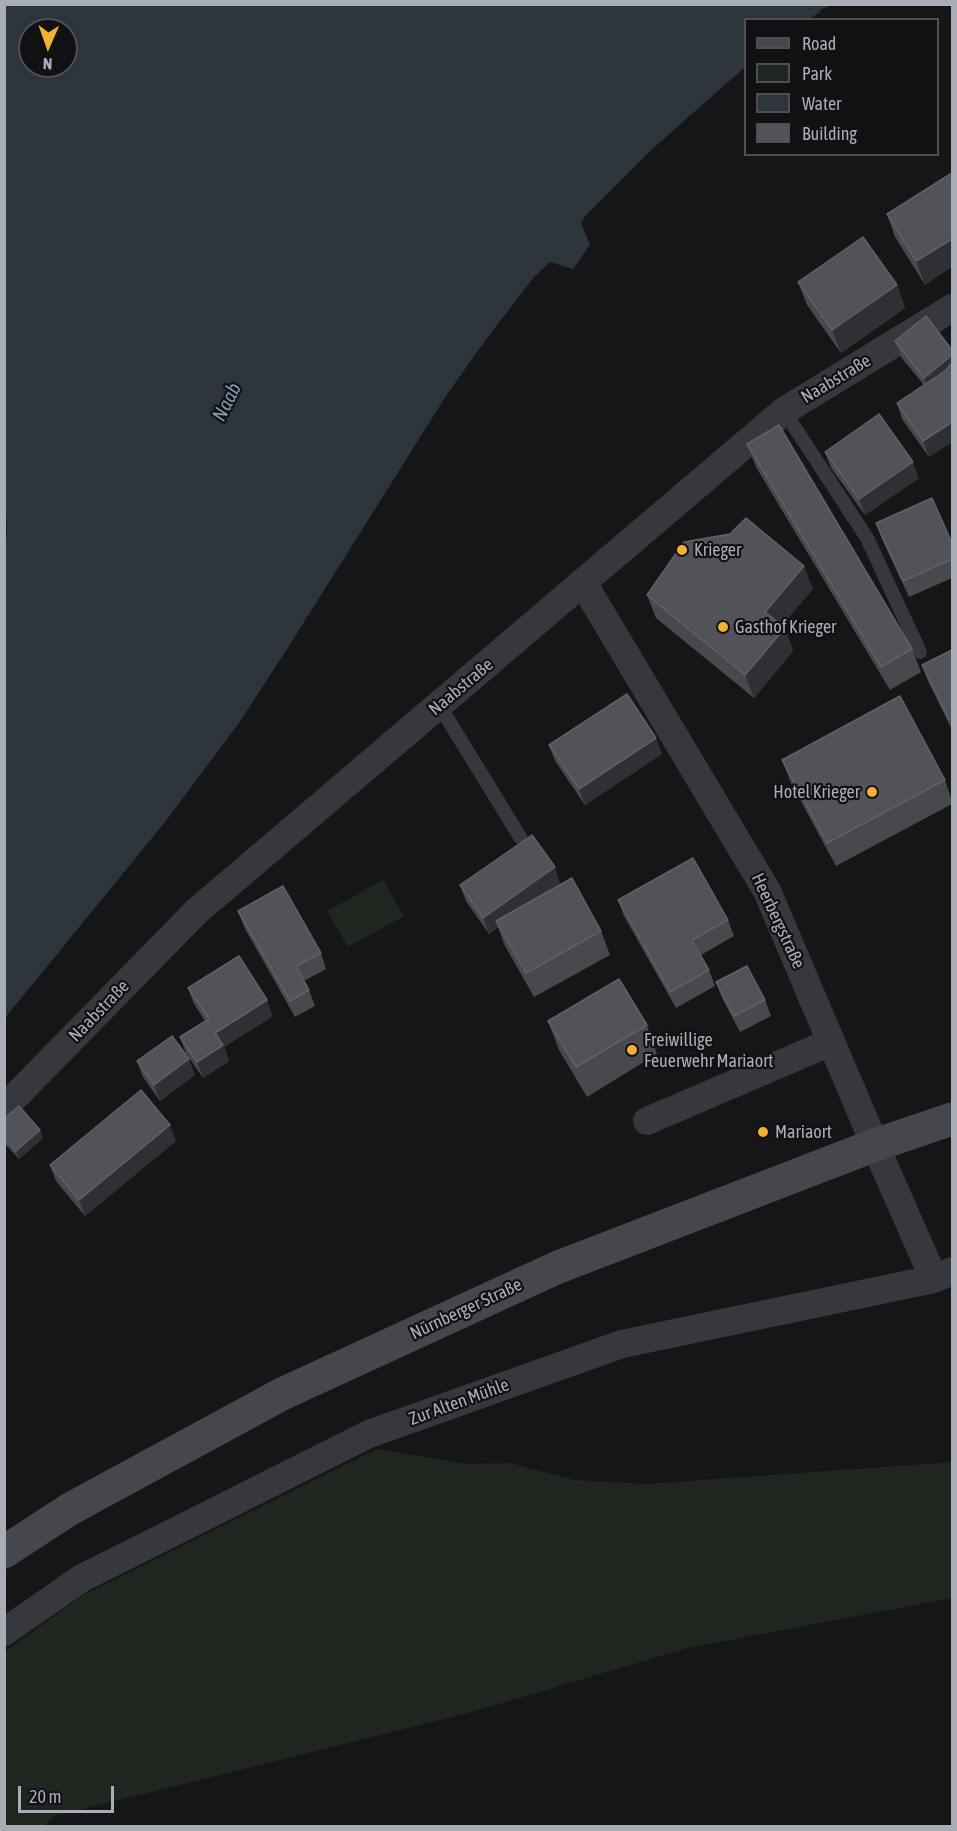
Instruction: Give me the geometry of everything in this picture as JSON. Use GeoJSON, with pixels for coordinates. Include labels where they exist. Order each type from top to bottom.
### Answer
{"type":"FeatureCollection","features":[{"type":"Feature","properties":{"kind":"main road","name":"Nürnberger Straße"},"geometry":{"type":"LineString","coordinates":[[4,1552],[70,1509],[292,1389],[556,1268],[875,1145],[952,1119]]}},
{"type":"Feature","properties":{"kind":"street","name":"Naabstraße"},"geometry":{"type":"LineString","coordinates":[[4,1108],[197,911],[784,411],[952,308]]}},
{"type":"Feature","properties":{"kind":"street","name":"Heerbergstraße"},"geometry":{"type":"LineString","coordinates":[[583,583],[767,891],[875,1145],[943,1275]]}},
{"type":"Feature","properties":{"kind":"street"},"geometry":{"type":"LineString","coordinates":[[647,1120],[831,1042]]}},
{"type":"Feature","properties":{"kind":"street","name":"Zur Alten Mühle"},"geometry":{"type":"LineString","coordinates":[[4,1632],[81,1578],[369,1434],[622,1344],[943,1275]]}},
{"type":"Feature","properties":{"kind":"lane"},"geometry":{"type":"LineString","coordinates":[[784,411],[867,538],[920,652]]}},
{"type":"Feature","properties":{"kind":"lane"},"geometry":{"type":"LineString","coordinates":[[439,705],[520,837]]}},
{"type":"Feature","properties":{"kind":"green space"},"geometry":{"type":"Polygon","coordinates":[[[383,880],[404,916],[348,947],[327,911],[383,880]]]}},
{"type":"Feature","properties":{"kind":"green space"},"geometry":{"type":"Polygon","coordinates":[[[377,1449],[467,1464],[510,1463],[575,1480],[648,1484],[952,1462],[952,1598],[688,1648],[465,1714],[55,1816],[43,1826],[5,1826],[5,1652],[83,1595],[377,1449]]]}},
{"type":"Feature","properties":{"kind":"water","name":"Naab"},"geometry":{"type":"Polygon","coordinates":[[[5,4],[832,5],[820,10],[811,18],[744,18],[744,68],[649,152],[585,216],[581,223],[590,245],[573,269],[550,262],[535,276],[446,396],[239,723],[165,822],[5,1018],[4,549],[7,533],[4,478],[5,4]]]}},
{"type":"Feature","properties":{"kind":"building"},"geometry":{"type":"Polygon","coordinates":[[[952,173],[952,239],[916,261],[887,214],[952,173]]]}},
{"type":"Feature","properties":{"kind":"building"},"geometry":{"type":"Polygon","coordinates":[[[863,237],[897,285],[832,330],[798,282],[863,237]]]}},
{"type":"Feature","properties":{"kind":"building"},"geometry":{"type":"Polygon","coordinates":[[[926,316],[952,350],[952,355],[924,378],[895,341],[926,316]]]}},
{"type":"Feature","properties":{"kind":"building"},"geometry":{"type":"Polygon","coordinates":[[[952,363],[952,422],[923,441],[897,403],[945,371],[952,363]]]}},
{"type":"Feature","properties":{"kind":"building"},"geometry":{"type":"Polygon","coordinates":[[[879,414],[913,462],[859,499],[825,452],[879,414]]]}},
{"type":"Feature","properties":{"kind":"building"},"geometry":{"type":"Polygon","coordinates":[[[779,425],[912,649],[881,667],[747,444],[779,425]]]}},
{"type":"Feature","properties":{"kind":"building"},"geometry":{"type":"Polygon","coordinates":[[[932,498],[952,543],[952,559],[903,581],[876,523],[932,498]]]}},
{"type":"Feature","properties":{"kind":"building","name":"Gasthof Krieger"},"geometry":{"type":"Polygon","coordinates":[[[746,518],[804,566],[765,612],[785,628],[745,675],[647,595],[684,542],[730,534],[746,518]]]}},
{"type":"Feature","properties":{"kind":"building"},"geometry":{"type":"Polygon","coordinates":[[[952,650],[952,717],[949,719],[922,665],[952,650]]]}},
{"type":"Feature","properties":{"kind":"building"},"geometry":{"type":"Polygon","coordinates":[[[627,694],[656,738],[579,789],[549,745],[627,694]]]}},
{"type":"Feature","properties":{"kind":"building","name":"Hotel Krieger"},"geometry":{"type":"Polygon","coordinates":[[[900,696],[945,780],[827,843],[782,760],[900,696]]]}},
{"type":"Feature","properties":{"kind":"building"},"geometry":{"type":"Polygon","coordinates":[[[532,835],[555,867],[483,918],[460,885],[532,835]]]}},
{"type":"Feature","properties":{"kind":"building"},"geometry":{"type":"Polygon","coordinates":[[[693,858],[728,920],[692,940],[709,970],[670,992],[618,900],[693,858]]]}},
{"type":"Feature","properties":{"kind":"building"},"geometry":{"type":"Polygon","coordinates":[[[572,878],[601,931],[526,973],[496,921],[572,878]]]}},
{"type":"Feature","properties":{"kind":"building"},"geometry":{"type":"Polygon","coordinates":[[[283,886],[321,953],[296,966],[309,990],[290,1001],[238,911],[283,886]]]}},
{"type":"Feature","properties":{"kind":"building"},"geometry":{"type":"Polygon","coordinates":[[[239,956],[267,1000],[215,1033],[223,1045],[197,1062],[180,1037],[209,1019],[188,988],[239,956]]]}},
{"type":"Feature","properties":{"kind":"building"},"geometry":{"type":"Polygon","coordinates":[[[747,966],[765,1000],[734,1016],[716,982],[747,966]]]}},
{"type":"Feature","properties":{"kind":"building"},"geometry":{"type":"Polygon","coordinates":[[[619,979],[647,1025],[576,1067],[548,1021],[619,979]]]}},
{"type":"Feature","properties":{"kind":"building"},"geometry":{"type":"Polygon","coordinates":[[[172,1036],[189,1059],[154,1085],[137,1061],[172,1036]]]}},
{"type":"Feature","properties":{"kind":"building"},"geometry":{"type":"Polygon","coordinates":[[[141,1090],[170,1125],[79,1200],[50,1165],[141,1090]]]}},
{"type":"Feature","properties":{"kind":"building"},"geometry":{"type":"Polygon","coordinates":[[[19,1106],[40,1130],[16,1151],[4,1138],[4,1119],[19,1106]]]}},
{"type":"Feature","properties":{"kind":"place","name":"Krieger"},"geometry":{"type":"Point","coordinates":[682,550]}},
{"type":"Feature","properties":{"kind":"place","name":"Gasthof Krieger"},"geometry":{"type":"Point","coordinates":[723,627]}},
{"type":"Feature","properties":{"kind":"place","name":"Hotel Krieger"},"geometry":{"type":"Point","coordinates":[872,792]}},
{"type":"Feature","properties":{"kind":"place","name":"Freiwillige Feuerwehr Mariaort"},"geometry":{"type":"Point","coordinates":[632,1050]}},
{"type":"Feature","properties":{"kind":"place","name":"Mariaort"},"geometry":{"type":"Point","coordinates":[763,1132]}}]}
